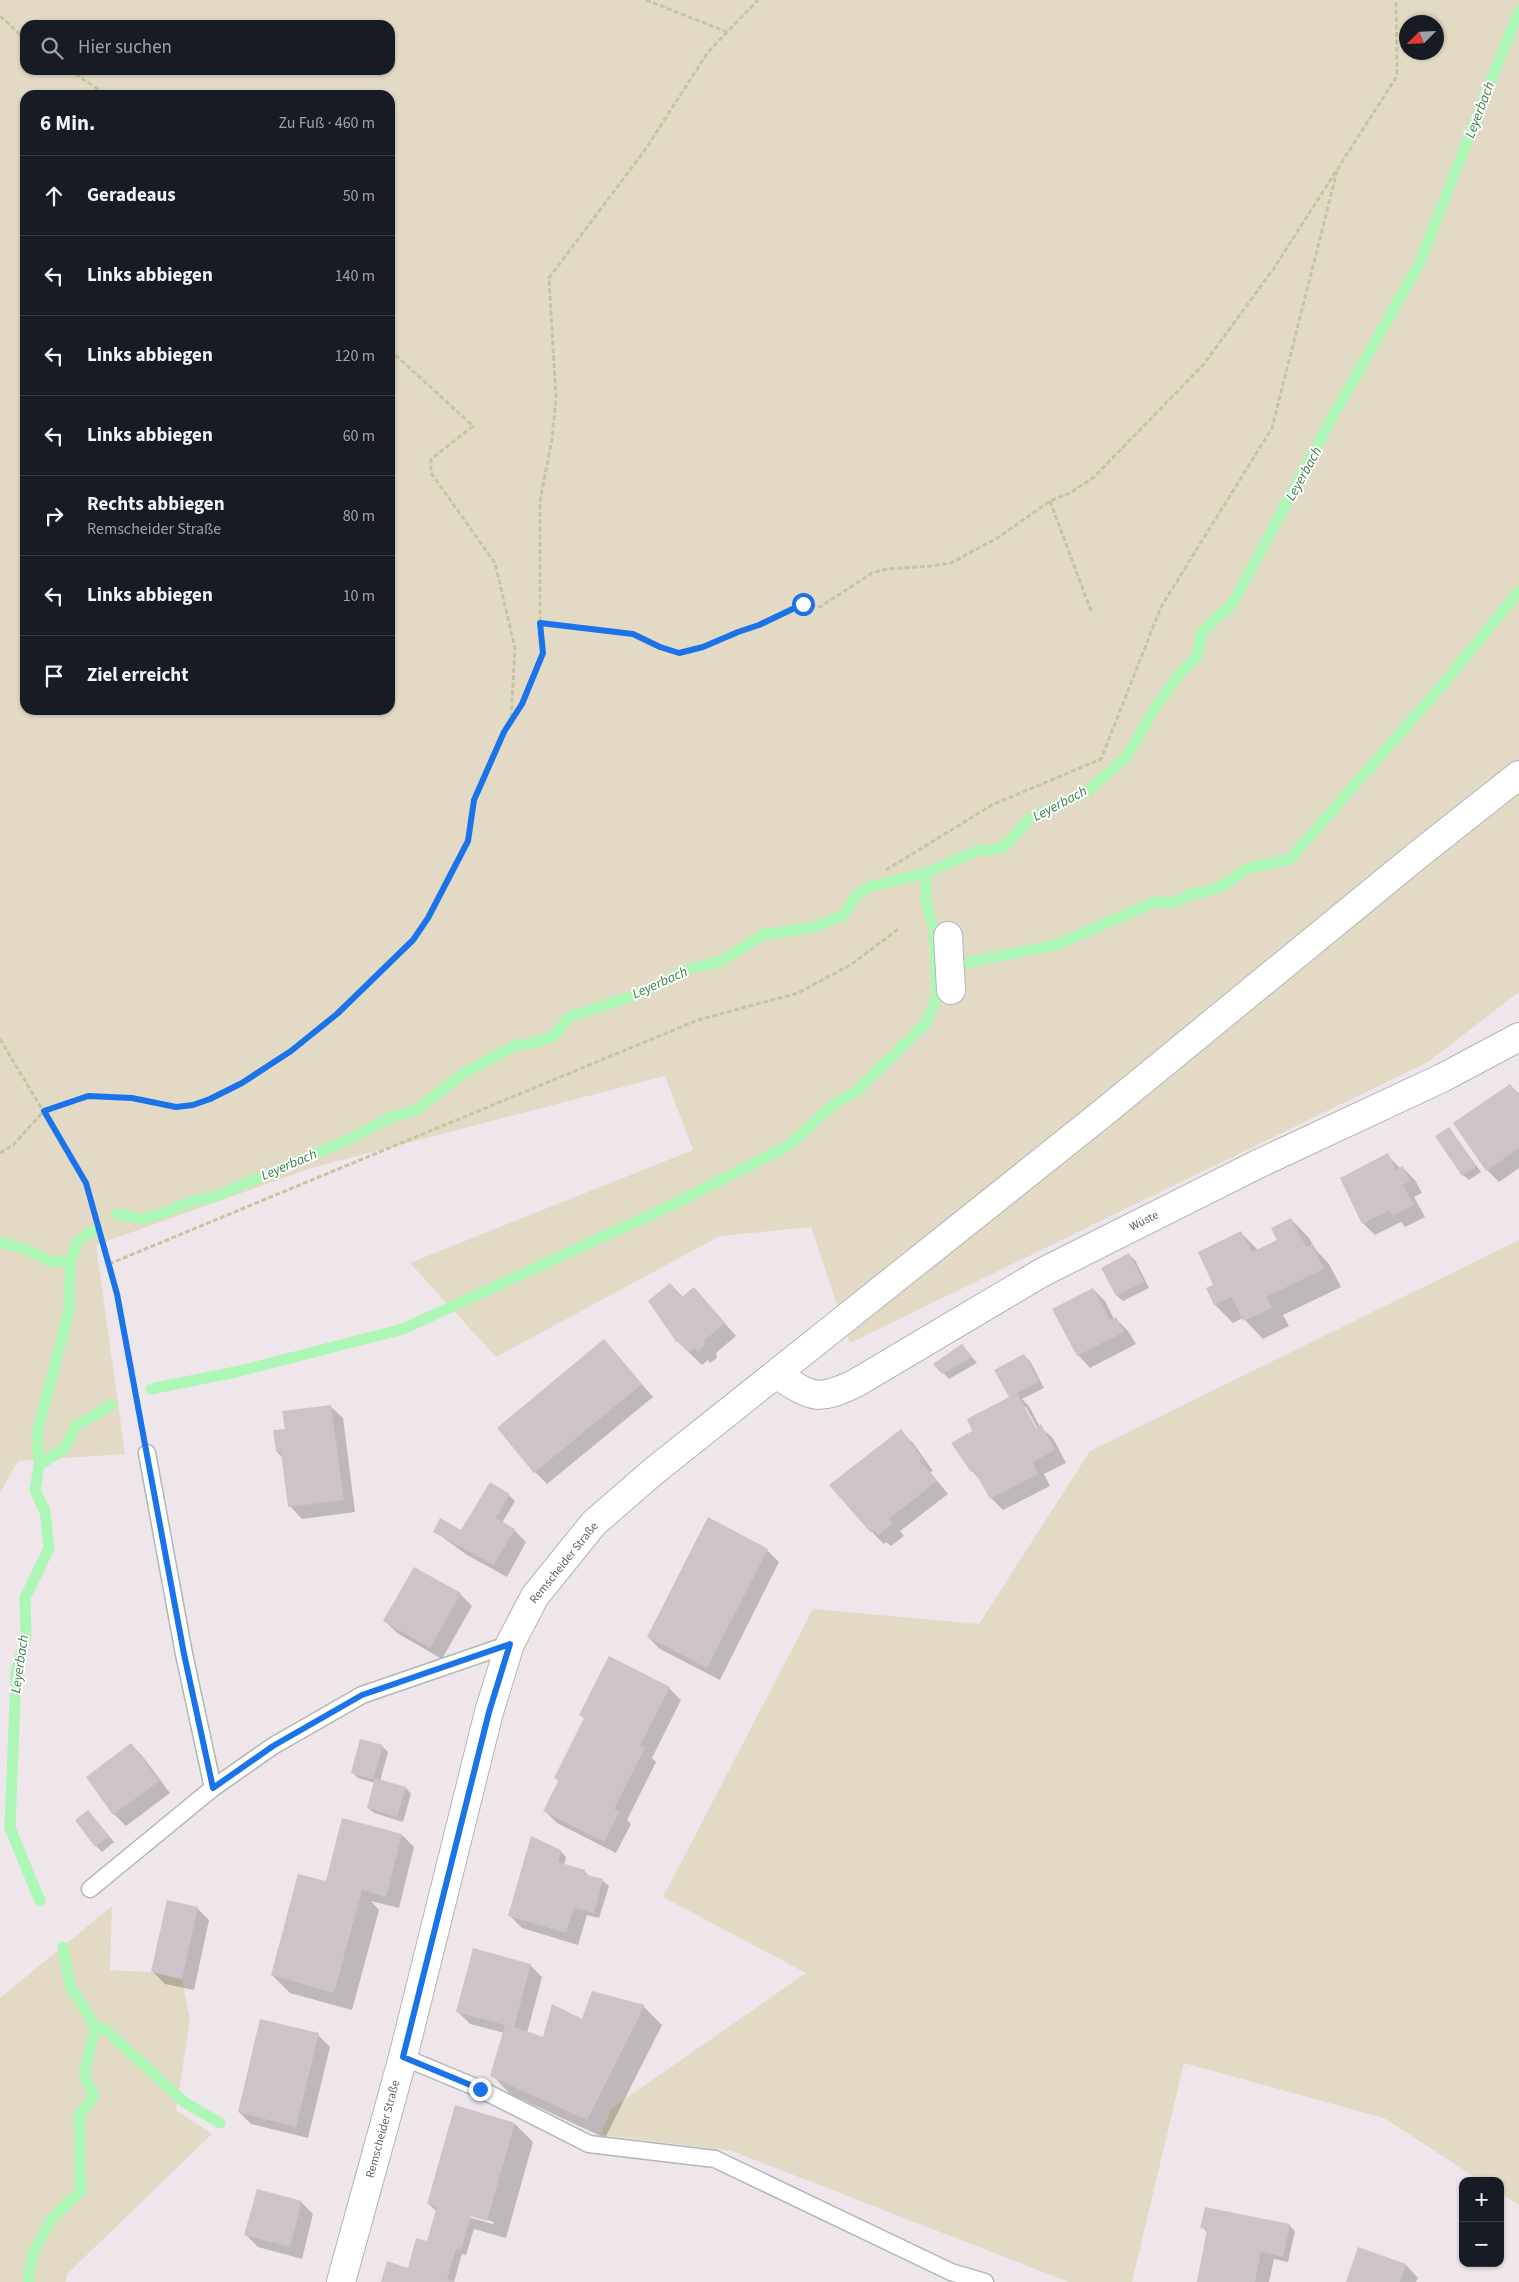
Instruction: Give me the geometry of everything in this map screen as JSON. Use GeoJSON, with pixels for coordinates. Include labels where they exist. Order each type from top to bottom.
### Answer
{"type":"FeatureCollection","features":[{"type":"Feature","properties":{"kind":"main road","name":"Remscheider Straße"},"geometry":{"type":"LineString","coordinates":[[341,2282],[403,2057],[489,1712],[510,1644],[535,1596],[594,1523],[654,1471],[1098,1118],[1419,854],[1519,775]]}},
{"type":"Feature","properties":{"kind":"main road"},"geometry":{"type":"LineString","coordinates":[[948,936],[951,990]]}},
{"type":"Feature","properties":{"kind":"main road","name":"Wüste"},"geometry":{"type":"LineString","coordinates":[[777,1375],[814,1396],[833,1394],[856,1383],[1043,1272],[1258,1164],[1442,1078],[1519,1037]]}},
{"type":"Feature","properties":{"kind":"lane"},"geometry":{"type":"LineString","coordinates":[[147,1453],[184,1654],[213,1788]]}},
{"type":"Feature","properties":{"kind":"lane"},"geometry":{"type":"LineString","coordinates":[[90,1889],[213,1788],[273,1746],[362,1695],[510,1644]]}},
{"type":"Feature","properties":{"kind":"lane"},"geometry":{"type":"LineString","coordinates":[[403,2057],[480,2089],[589,2144],[715,2159],[951,2272],[985,2282]]}},
{"type":"Feature","properties":{"kind":"path"},"geometry":{"type":"LineString","coordinates":[[646,0],[727,32]]}},
{"type":"Feature","properties":{"kind":"path"},"geometry":{"type":"LineString","coordinates":[[0,1153],[13,1146],[44,1111],[88,1096],[132,1098],[176,1107],[193,1105],[242,1083],[291,1051],[337,1014],[413,940],[428,918],[468,841],[474,800],[504,732],[522,704],[543,653],[540,623],[540,501],[552,439],[556,398],[549,278],[645,150],[708,52],[758,0]]}},
{"type":"Feature","properties":{"kind":"path"},"geometry":{"type":"LineString","coordinates":[[540,623],[633,634],[660,647],[679,653],[703,647],[759,625],[793,607],[803,604],[820,607],[862,578],[887,568],[951,563],[1000,537],[1050,502],[1070,493],[1094,477],[1204,364],[1274,268],[1397,76],[1396,0]]}},
{"type":"Feature","properties":{"kind":"path"},"geometry":{"type":"LineString","coordinates":[[0,16],[20,34]]}},
{"type":"Feature","properties":{"kind":"path"},"geometry":{"type":"LineString","coordinates":[[77,75],[99,90]]}},
{"type":"Feature","properties":{"kind":"path"},"geometry":{"type":"LineString","coordinates":[[886,870],[992,805],[1102,759],[1161,607],[1272,428],[1338,168]]}},
{"type":"Feature","properties":{"kind":"path"},"geometry":{"type":"LineString","coordinates":[[395,355],[473,426],[431,459],[431,473],[495,564],[516,648],[511,720]]}},
{"type":"Feature","properties":{"kind":"path"},"geometry":{"type":"LineString","coordinates":[[1050,502],[1091,612]]}},
{"type":"Feature","properties":{"kind":"path"},"geometry":{"type":"LineString","coordinates":[[109,1264],[698,1020],[798,993],[852,964],[898,929]]}},
{"type":"Feature","properties":{"kind":"path"},"geometry":{"type":"LineString","coordinates":[[0,1039],[86,1183],[117,1294],[147,1453]]}},
{"type":"Feature","properties":{"kind":"shaded area"},"geometry":{"type":"Polygon","coordinates":[[[0,0],[1519,0],[1519,992],[1428,1062],[850,1343],[811,1227],[720,1236],[496,1357],[410,1263],[693,1150],[665,1076],[311,1168],[96,1245],[125,1454],[18,1461],[0,1493],[0,0]]]}},
{"type":"Feature","properties":{"kind":"shaded area"},"geometry":{"type":"Polygon","coordinates":[[[1519,1240],[1519,2205],[1504,2196],[1504,2177],[1475,2177],[1384,2118],[1184,2063],[1132,2282],[1069,2282],[732,2151],[600,2135],[612,2108],[806,1973],[663,1897],[813,1609],[979,1624],[1090,1451],[1519,1240]]]}},
{"type":"Feature","properties":{"kind":"shaded area"},"geometry":{"type":"Polygon","coordinates":[[[112,1906],[110,1970],[151,1972],[182,1979],[190,2019],[176,2110],[212,2134],[67,2274],[66,2282],[0,2282],[0,1998],[112,1906]]]}},
{"type":"Feature","properties":{"kind":"building"},"geometry":{"type":"Polygon","coordinates":[[[1510,1084],[1519,1096],[1519,1148],[1486,1171],[1453,1123],[1510,1084]]]}},
{"type":"Feature","properties":{"kind":"building"},"geometry":{"type":"Polygon","coordinates":[[[1449,1127],[1476,1166],[1462,1176],[1435,1136],[1449,1127]]]}},
{"type":"Feature","properties":{"kind":"building"},"geometry":{"type":"Polygon","coordinates":[[[1388,1153],[1396,1170],[1403,1166],[1410,1181],[1403,1185],[1414,1205],[1392,1216],[1390,1210],[1362,1224],[1340,1178],[1388,1153]]]}},
{"type":"Feature","properties":{"kind":"building"},"geometry":{"type":"Polygon","coordinates":[[[1291,1218],[1306,1247],[1312,1244],[1324,1269],[1266,1297],[1272,1308],[1243,1321],[1232,1297],[1214,1305],[1206,1288],[1213,1285],[1198,1252],[1241,1231],[1252,1252],[1277,1240],[1271,1228],[1291,1218]]]}},
{"type":"Feature","properties":{"kind":"building"},"geometry":{"type":"Polygon","coordinates":[[[1129,1253],[1144,1282],[1116,1296],[1101,1268],[1129,1253]]]}},
{"type":"Feature","properties":{"kind":"building"},"geometry":{"type":"Polygon","coordinates":[[[670,1283],[682,1297],[694,1287],[725,1323],[705,1340],[705,1345],[698,1352],[695,1348],[689,1353],[678,1341],[677,1343],[648,1301],[670,1283]]]}},
{"type":"Feature","properties":{"kind":"building"},"geometry":{"type":"Polygon","coordinates":[[[1093,1288],[1110,1320],[1116,1317],[1124,1332],[1077,1356],[1052,1309],[1093,1288]]]}},
{"type":"Feature","properties":{"kind":"building"},"geometry":{"type":"Polygon","coordinates":[[[604,1339],[642,1384],[534,1473],[497,1428],[604,1339]]]}},
{"type":"Feature","properties":{"kind":"building"},"geometry":{"type":"Polygon","coordinates":[[[962,1344],[972,1357],[942,1374],[933,1364],[962,1344]]]}},
{"type":"Feature","properties":{"kind":"building"},"geometry":{"type":"Polygon","coordinates":[[[1024,1354],[1039,1382],[1017,1393],[1036,1428],[1041,1424],[1055,1450],[1033,1462],[1038,1474],[990,1499],[974,1470],[971,1472],[951,1443],[972,1431],[967,1419],[1009,1397],[994,1370],[1024,1354]]]}},
{"type":"Feature","properties":{"kind":"building"},"geometry":{"type":"Polygon","coordinates":[[[331,1405],[344,1500],[288,1507],[281,1452],[276,1452],[273,1430],[285,1429],[282,1411],[331,1405]]]}},
{"type":"Feature","properties":{"kind":"building"},"geometry":{"type":"Polygon","coordinates":[[[901,1429],[922,1458],[919,1460],[937,1481],[889,1519],[893,1524],[878,1535],[874,1530],[871,1533],[829,1485],[901,1429]]]}},
{"type":"Feature","properties":{"kind":"building"},"geometry":{"type":"Polygon","coordinates":[[[490,1482],[510,1494],[496,1518],[515,1529],[494,1565],[433,1532],[440,1518],[461,1530],[490,1482]]]}},
{"type":"Feature","properties":{"kind":"building"},"geometry":{"type":"Polygon","coordinates":[[[708,1517],[768,1549],[707,1668],[647,1637],[708,1517]]]}},
{"type":"Feature","properties":{"kind":"building"},"geometry":{"type":"Polygon","coordinates":[[[414,1567],[461,1593],[430,1648],[383,1621],[414,1567]]]}},
{"type":"Feature","properties":{"kind":"building"},"geometry":{"type":"Polygon","coordinates":[[[609,1656],[670,1687],[640,1746],[645,1748],[614,1809],[620,1811],[604,1842],[543,1811],[559,1780],[554,1778],[584,1718],[579,1715],[609,1656]]]}},
{"type":"Feature","properties":{"kind":"building"},"geometry":{"type":"Polygon","coordinates":[[[360,1739],[383,1745],[373,1779],[351,1773],[360,1739]]]}},
{"type":"Feature","properties":{"kind":"building"},"geometry":{"type":"Polygon","coordinates":[[[131,1743],[159,1781],[113,1815],[86,1777],[131,1743]]]}},
{"type":"Feature","properties":{"kind":"building"},"geometry":{"type":"Polygon","coordinates":[[[375,1778],[406,1787],[397,1817],[367,1808],[375,1778]]]}},
{"type":"Feature","properties":{"kind":"building"},"geometry":{"type":"Polygon","coordinates":[[[88,1810],[109,1836],[95,1847],[75,1820],[88,1810]]]}},
{"type":"Feature","properties":{"kind":"building"},"geometry":{"type":"Polygon","coordinates":[[[342,1818],[402,1834],[386,1897],[362,1890],[334,1993],[271,1975],[298,1874],[326,1881],[342,1818]]]}},
{"type":"Feature","properties":{"kind":"building"},"geometry":{"type":"Polygon","coordinates":[[[531,1836],[561,1850],[558,1862],[585,1870],[584,1874],[603,1879],[594,1913],[574,1908],[566,1933],[508,1916],[531,1836]]]}},
{"type":"Feature","properties":{"kind":"building"},"geometry":{"type":"Polygon","coordinates":[[[167,1900],[198,1907],[182,1979],[151,1972],[167,1900]]]}},
{"type":"Feature","properties":{"kind":"building"},"geometry":{"type":"Polygon","coordinates":[[[473,1948],[531,1964],[514,2027],[543,2037],[552,2004],[582,2019],[592,1991],[645,2005],[587,2120],[490,2076],[505,2025],[456,2012],[473,1948]]]}},
{"type":"Feature","properties":{"kind":"building"},"geometry":{"type":"Polygon","coordinates":[[[260,2019],[319,2033],[296,2127],[238,2112],[260,2019]]]}},
{"type":"Feature","properties":{"kind":"building"},"geometry":{"type":"Polygon","coordinates":[[[455,2105],[515,2123],[487,2221],[471,2216],[461,2250],[456,2249],[447,2279],[455,2282],[381,2282],[387,2261],[408,2268],[416,2238],[427,2241],[437,2206],[427,2204],[455,2105]]]}},
{"type":"Feature","properties":{"kind":"building"},"geometry":{"type":"Polygon","coordinates":[[[257,2189],[302,2201],[290,2247],[244,2235],[257,2189]]]}},
{"type":"Feature","properties":{"kind":"building"},"geometry":{"type":"Polygon","coordinates":[[[1205,2207],[1290,2224],[1283,2257],[1261,2252],[1255,2282],[1197,2282],[1207,2229],[1200,2228],[1205,2207]]]}},
{"type":"Feature","properties":{"kind":"building"},"geometry":{"type":"Polygon","coordinates":[[[1358,2247],[1406,2264],[1400,2282],[1346,2282],[1358,2247]]]}},
{"type":"Feature","properties":{"kind":"waterway","name":"Leyerbach"},"geometry":{"type":"LineString","coordinates":[[116,1214],[142,1219],[158,1215],[192,1201],[214,1197],[350,1139],[391,1117],[415,1111],[464,1073],[516,1045],[529,1044],[554,1036],[569,1017],[639,994],[669,980],[680,971],[719,962],[765,934],[812,928],[844,915],[854,898],[869,887],[926,873],[977,851],[999,849],[1010,841],[1029,819],[1089,790],[1126,757],[1156,706],[1179,675],[1197,656],[1202,632],[1233,603],[1328,425],[1419,264],[1519,10]]}},
{"type":"Feature","properties":{"kind":"waterway","name":"Leyerbach"},"geometry":{"type":"LineString","coordinates":[[959,964],[1056,945],[1155,902],[1176,902],[1191,894],[1222,886],[1248,868],[1289,860],[1444,683],[1519,591]]}},
{"type":"Feature","properties":{"kind":"waterway","name":"Leyerbach"},"geometry":{"type":"LineString","coordinates":[[151,1389],[240,1371],[403,1329],[672,1205],[788,1146],[835,1103],[856,1092],[926,1023],[937,996],[934,928],[926,904],[926,873]]}},
{"type":"Feature","properties":{"kind":"waterway"},"geometry":{"type":"LineString","coordinates":[[39,1465],[37,1433],[69,1311],[70,1262],[78,1241],[92,1231]]}},
{"type":"Feature","properties":{"kind":"waterway"},"geometry":{"type":"LineString","coordinates":[[0,1242],[28,1250],[49,1261],[70,1262]]}},
{"type":"Feature","properties":{"kind":"waterway","name":"Leyerbach"},"geometry":{"type":"LineString","coordinates":[[40,1901],[10,1828],[16,1672],[26,1636],[25,1598],[49,1548],[45,1511],[35,1491],[39,1465],[64,1449],[76,1426],[111,1405]]}},
{"type":"Feature","properties":{"kind":"waterway","name":"Leyerbach"},"geometry":{"type":"LineString","coordinates":[[28,2282],[33,2254],[51,2219],[81,2191],[79,2115],[94,2096],[84,2075],[95,2026],[70,1986],[63,1947]]}},
{"type":"Feature","properties":{"kind":"waterway"},"geometry":{"type":"LineString","coordinates":[[95,2026],[107,2031],[184,2102],[220,2123]]}},
{"type":"Feature","properties":{"kind":"route"},"geometry":{"type":"LineString","coordinates":[[480,2089],[403,2057],[489,1712],[510,1644],[362,1695],[273,1746],[213,1788],[184,1654],[117,1294],[86,1183],[44,1111],[88,1096],[132,1098],[176,1107],[193,1105],[210,1099],[242,1083],[291,1051],[337,1014],[413,940],[428,918],[468,841],[474,800],[504,732],[522,704],[543,653],[540,623],[633,634],[660,647],[679,653],[703,647],[759,625],[793,607],[803,604]]}}]}
